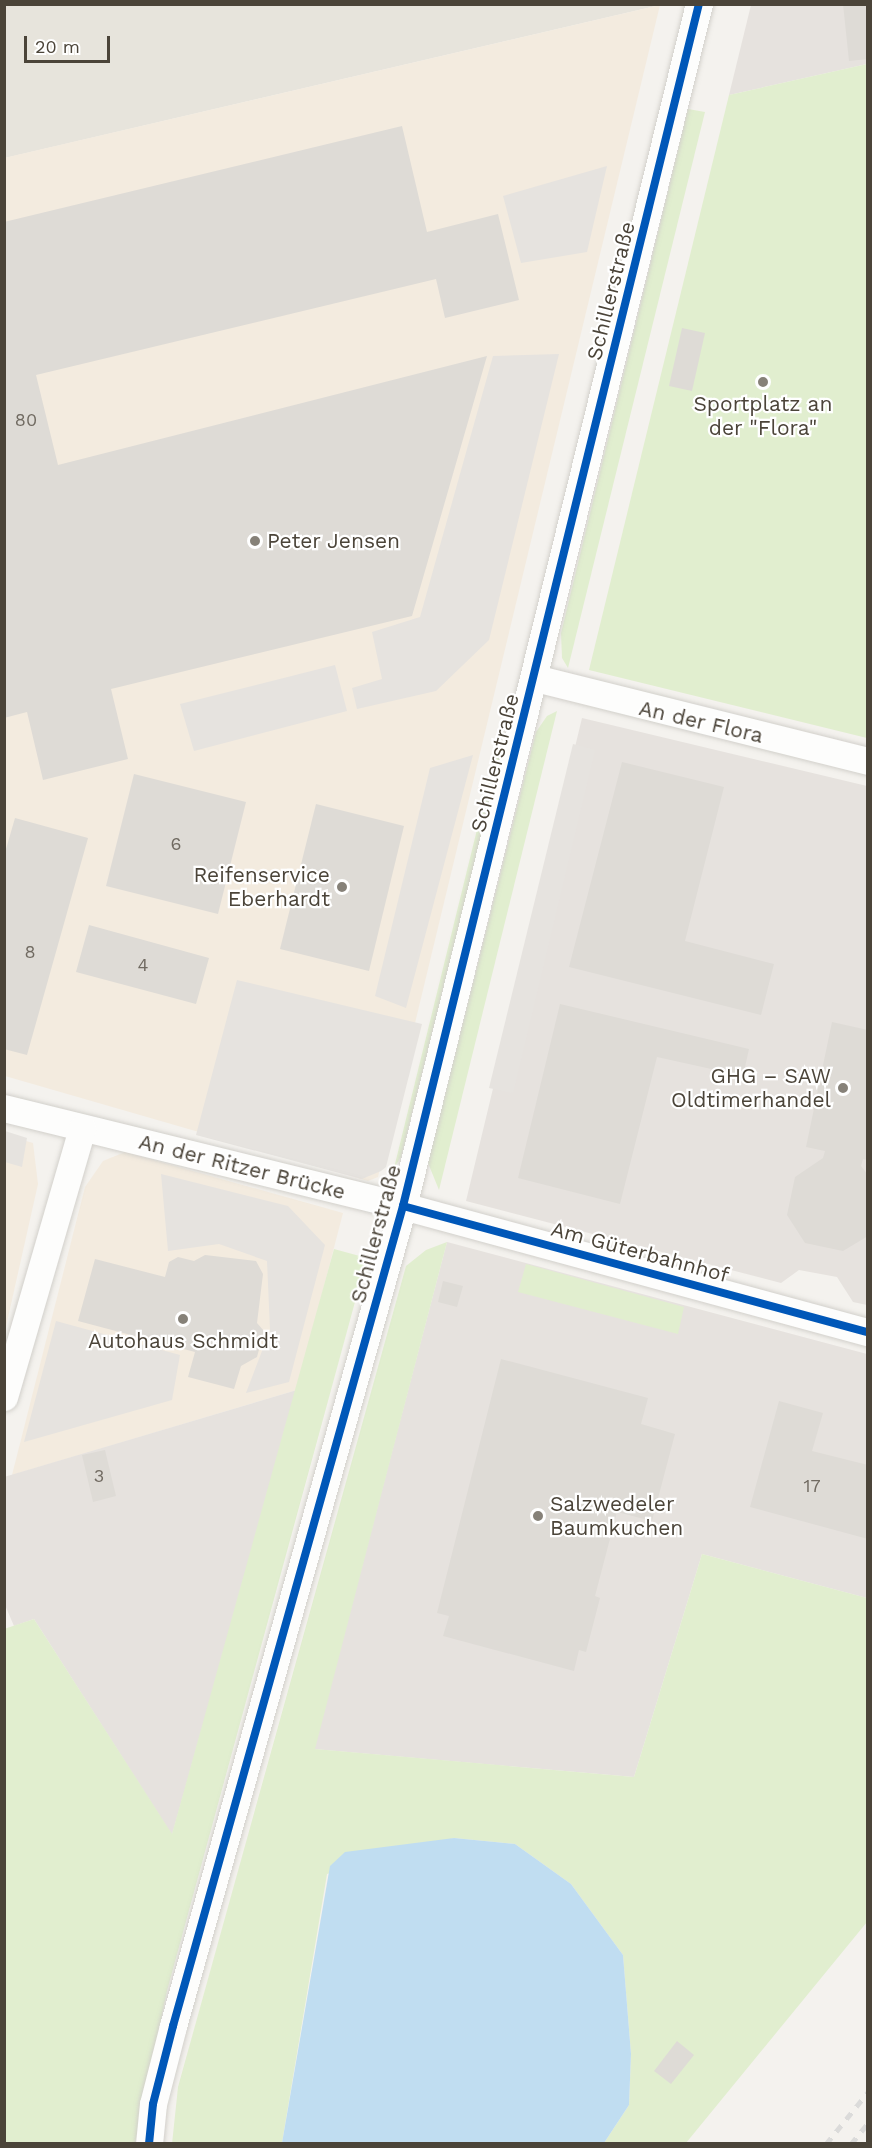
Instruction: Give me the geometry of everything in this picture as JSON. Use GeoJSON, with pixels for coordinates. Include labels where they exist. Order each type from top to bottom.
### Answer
{"type":"FeatureCollection","features":[{"type":"Feature","properties":{"kind":"street","name":"Schillerstraße"},"geometry":{"type":"LineString","coordinates":[[149,2144],[153,2104],[173,2026],[403,1206],[535,678],[699,4]]}},
{"type":"Feature","properties":{"kind":"street","name":"An der Flora"},"geometry":{"type":"LineString","coordinates":[[535,678],[867,762]]}},
{"type":"Feature","properties":{"kind":"street","name":"An der Ritzer Brücke"},"geometry":{"type":"LineString","coordinates":[[4,1108],[403,1206]]}},
{"type":"Feature","properties":{"kind":"street"},"geometry":{"type":"LineString","coordinates":[[4,1397],[82,1128]]}},
{"type":"Feature","properties":{"kind":"street","name":"Am Güterbahnhof"},"geometry":{"type":"LineString","coordinates":[[403,1206],[867,1332]]}},
{"type":"Feature","properties":{"kind":"shaded area"},"geometry":{"type":"Polygon","coordinates":[[[5,4],[660,4],[660,5],[5,158],[5,4]]]}},
{"type":"Feature","properties":{"kind":"shaded area"},"geometry":{"type":"Polygon","coordinates":[[[660,5],[378,1177],[368,1181],[5,1076],[4,158],[660,5]]]}},
{"type":"Feature","properties":{"kind":"shaded area"},"geometry":{"type":"Polygon","coordinates":[[[751,5],[867,5],[867,64],[729,95],[751,5]]]}},
{"type":"Feature","properties":{"kind":"shaded area"},"geometry":{"type":"Polygon","coordinates":[[[607,166],[587,252],[521,263],[503,196],[607,166]]]}},
{"type":"Feature","properties":{"kind":"shaded area"},"geometry":{"type":"Polygon","coordinates":[[[559,354],[489,640],[436,691],[357,709],[352,688],[382,679],[372,632],[420,617],[493,356],[559,354]]]}},
{"type":"Feature","properties":{"kind":"shaded area"},"geometry":{"type":"Polygon","coordinates":[[[335,665],[347,711],[194,751],[180,704],[335,665]]]}},
{"type":"Feature","properties":{"kind":"shaded area"},"geometry":{"type":"Polygon","coordinates":[[[582,718],[867,786],[867,1305],[853,1302],[837,1277],[799,1270],[781,1283],[466,1201],[582,718]]]}},
{"type":"Feature","properties":{"kind":"shaded area"},"geometry":{"type":"Polygon","coordinates":[[[573,744],[595,750],[513,1093],[489,1088],[573,744]]]}},
{"type":"Feature","properties":{"kind":"shaded area"},"geometry":{"type":"Polygon","coordinates":[[[473,755],[406,1008],[375,996],[430,768],[473,755]]]}},
{"type":"Feature","properties":{"kind":"shaded area"},"geometry":{"type":"Polygon","coordinates":[[[237,980],[422,1024],[386,1167],[381,1171],[362,1179],[196,1135],[237,980]]]}},
{"type":"Feature","properties":{"kind":"shaded area"},"geometry":{"type":"Polygon","coordinates":[[[5,1131],[27,1138],[22,1167],[5,1162],[5,1131]]]}},
{"type":"Feature","properties":{"kind":"shaded area"},"geometry":{"type":"Polygon","coordinates":[[[5,1135],[33,1143],[38,1184],[5,1331],[5,1135]]]}},
{"type":"Feature","properties":{"kind":"shaded area","name":"Autohaus Schmidt"},"geometry":{"type":"Polygon","coordinates":[[[125,1152],[343,1213],[297,1390],[12,1475],[85,1187],[103,1161],[125,1152]]]}},
{"type":"Feature","properties":{"kind":"shaded area"},"geometry":{"type":"Polygon","coordinates":[[[161,1174],[288,1206],[325,1245],[289,1382],[246,1393],[270,1330],[267,1261],[219,1244],[168,1251],[161,1174]]]}},
{"type":"Feature","properties":{"kind":"shaded area"},"geometry":{"type":"Polygon","coordinates":[[[447,1242],[867,1354],[867,1598],[702,1554],[634,1777],[314,1749],[447,1242]]]}},
{"type":"Feature","properties":{"kind":"shaded area"},"geometry":{"type":"Polygon","coordinates":[[[56,1321],[180,1355],[172,1400],[24,1442],[56,1321]]]}},
{"type":"Feature","properties":{"kind":"shaded area"},"geometry":{"type":"Polygon","coordinates":[[[297,1390],[172,1835],[34,1619],[14,1626],[5,1605],[4,1477],[297,1390]]]}},
{"type":"Feature","properties":{"kind":"green space","name":"Sportplatz an der \"Flora\""},"geometry":{"type":"Polygon","coordinates":[[[867,64],[867,738],[589,670],[729,95],[867,64]]]}},
{"type":"Feature","properties":{"kind":"green space"},"geometry":{"type":"Polygon","coordinates":[[[688,109],[705,112],[568,668],[562,658],[561,633],[688,109]]]}},
{"type":"Feature","properties":{"kind":"green space"},"geometry":{"type":"Polygon","coordinates":[[[557,711],[439,1190],[428,1163],[536,732],[547,716],[557,711]]]}},
{"type":"Feature","properties":{"kind":"green space"},"geometry":{"type":"Polygon","coordinates":[[[497,748],[502,752],[401,1157],[394,1168],[497,748]]]}},
{"type":"Feature","properties":{"kind":"green space"},"geometry":{"type":"Polygon","coordinates":[[[447,1242],[315,1749],[634,1777],[702,1554],[867,1598],[867,1922],[686,2143],[604,2143],[629,2105],[631,2054],[623,1955],[571,1884],[515,1844],[454,1838],[327,1874],[282,2143],[172,2144],[178,2087],[406,1266],[426,1250],[447,1242]]]}},
{"type":"Feature","properties":{"kind":"green space"},"geometry":{"type":"Polygon","coordinates":[[[334,1249],[367,1258],[167,1991],[135,2143],[5,2143],[4,1629],[34,1619],[172,1834],[334,1249]]]}},
{"type":"Feature","properties":{"kind":"green space"},"geometry":{"type":"Polygon","coordinates":[[[526,1264],[684,1307],[678,1334],[518,1292],[526,1264]]]}},
{"type":"Feature","properties":{"kind":"water"},"geometry":{"type":"Polygon","coordinates":[[[454,1838],[515,1844],[571,1884],[623,1955],[631,2054],[629,2105],[604,2143],[282,2143],[330,1866],[345,1852],[454,1838]]]}},
{"type":"Feature","properties":{"kind":"building"},"geometry":{"type":"Polygon","coordinates":[[[843,4],[868,4],[868,59],[849,61],[843,4]]]}},
{"type":"Feature","properties":{"kind":"building"},"geometry":{"type":"Polygon","coordinates":[[[402,126],[427,232],[498,214],[519,300],[445,318],[436,279],[36,375],[58,465],[487,356],[412,616],[111,689],[128,759],[43,780],[27,712],[4,718],[4,222],[402,126]]]}},
{"type":"Feature","properties":{"kind":"building"},"geometry":{"type":"Polygon","coordinates":[[[682,328],[705,333],[692,391],[669,386],[682,328]]]}},
{"type":"Feature","properties":{"kind":"building"},"geometry":{"type":"Polygon","coordinates":[[[622,762],[724,787],[685,941],[774,964],[761,1015],[569,967],[622,762]]]}},
{"type":"Feature","properties":{"kind":"building"},"geometry":{"type":"Polygon","coordinates":[[[134,774],[246,802],[218,914],[106,886],[134,774]]]}},
{"type":"Feature","properties":{"kind":"building","name":"Reifenservice Eberhardt"},"geometry":{"type":"Polygon","coordinates":[[[316,804],[404,826],[369,971],[280,949],[316,804]]]}},
{"type":"Feature","properties":{"kind":"building"},"geometry":{"type":"Polygon","coordinates":[[[15,818],[88,838],[27,1055],[4,1049],[4,856],[15,818]]]}},
{"type":"Feature","properties":{"kind":"building"},"geometry":{"type":"Polygon","coordinates":[[[89,925],[209,958],[196,1004],[76,972],[89,925]]]}},
{"type":"Feature","properties":{"kind":"building"},"geometry":{"type":"Polygon","coordinates":[[[560,1004],[749,1049],[743,1076],[657,1057],[620,1204],[518,1178],[560,1004]]]}},
{"type":"Feature","properties":{"kind":"building","name":"GHG – SAW Oldtimerhandel"},"geometry":{"type":"Polygon","coordinates":[[[832,1022],[868,1030],[868,1160],[863,1159],[861,1166],[868,1175],[868,1236],[843,1251],[805,1243],[787,1215],[795,1177],[823,1158],[825,1151],[806,1147],[832,1022]]]}},
{"type":"Feature","properties":{"kind":"building"},"geometry":{"type":"Polygon","coordinates":[[[205,1255],[256,1261],[263,1274],[257,1323],[264,1331],[257,1357],[241,1366],[234,1389],[188,1377],[195,1352],[78,1321],[95,1259],[165,1277],[169,1262],[178,1257],[194,1261],[205,1255]]]}},
{"type":"Feature","properties":{"kind":"building"},"geometry":{"type":"Polygon","coordinates":[[[443,1281],[463,1286],[457,1307],[438,1302],[443,1281]]]}},
{"type":"Feature","properties":{"kind":"building","name":"Salzwedeler Baumkuchen"},"geometry":{"type":"Polygon","coordinates":[[[501,1359],[648,1398],[641,1424],[675,1434],[652,1521],[617,1512],[595,1596],[600,1598],[586,1652],[579,1650],[574,1671],[443,1636],[449,1616],[437,1613],[501,1359]]]}},
{"type":"Feature","properties":{"kind":"building"},"geometry":{"type":"Polygon","coordinates":[[[779,1401],[823,1413],[812,1451],[868,1465],[868,1539],[750,1507],[779,1401]]]}},
{"type":"Feature","properties":{"kind":"building"},"geometry":{"type":"Polygon","coordinates":[[[105,1450],[116,1496],[93,1502],[82,1455],[105,1450]]]}},
{"type":"Feature","properties":{"kind":"building"},"geometry":{"type":"Polygon","coordinates":[[[677,2041],[694,2055],[671,2084],[654,2071],[677,2041]]]}},
{"type":"Feature","properties":{"kind":"railway"},"geometry":{"type":"LineString","coordinates":[[826,2144],[868,2092]]}},
{"type":"Feature","properties":{"kind":"railway"},"geometry":{"type":"LineString","coordinates":[[851,2144],[868,2123]]}},
{"type":"Feature","properties":{"kind":"cycle path"},"geometry":{"type":"LineString","coordinates":[[149,2144],[153,2104],[173,2026],[403,1206],[699,4]]}},
{"type":"Feature","properties":{"kind":"cycle path"},"geometry":{"type":"LineString","coordinates":[[403,1206],[868,1332]]}},
{"type":"Feature","properties":{"kind":"place","name":"Sportplatz an der \"Flora\""},"geometry":{"type":"Point","coordinates":[763,382]}},
{"type":"Feature","properties":{"kind":"place","name":"Peter Jensen"},"geometry":{"type":"Point","coordinates":[255,541]}},
{"type":"Feature","properties":{"kind":"place","name":"Reifenservice Eberhardt"},"geometry":{"type":"Point","coordinates":[342,887]}},
{"type":"Feature","properties":{"kind":"place","name":"GHG – SAW Oldtimerhandel"},"geometry":{"type":"Point","coordinates":[843,1088]}},
{"type":"Feature","properties":{"kind":"place","name":"Autohaus Schmidt"},"geometry":{"type":"Point","coordinates":[183,1319]}},
{"type":"Feature","properties":{"kind":"place","name":"Salzwedeler Baumkuchen"},"geometry":{"type":"Point","coordinates":[538,1516]}}]}
